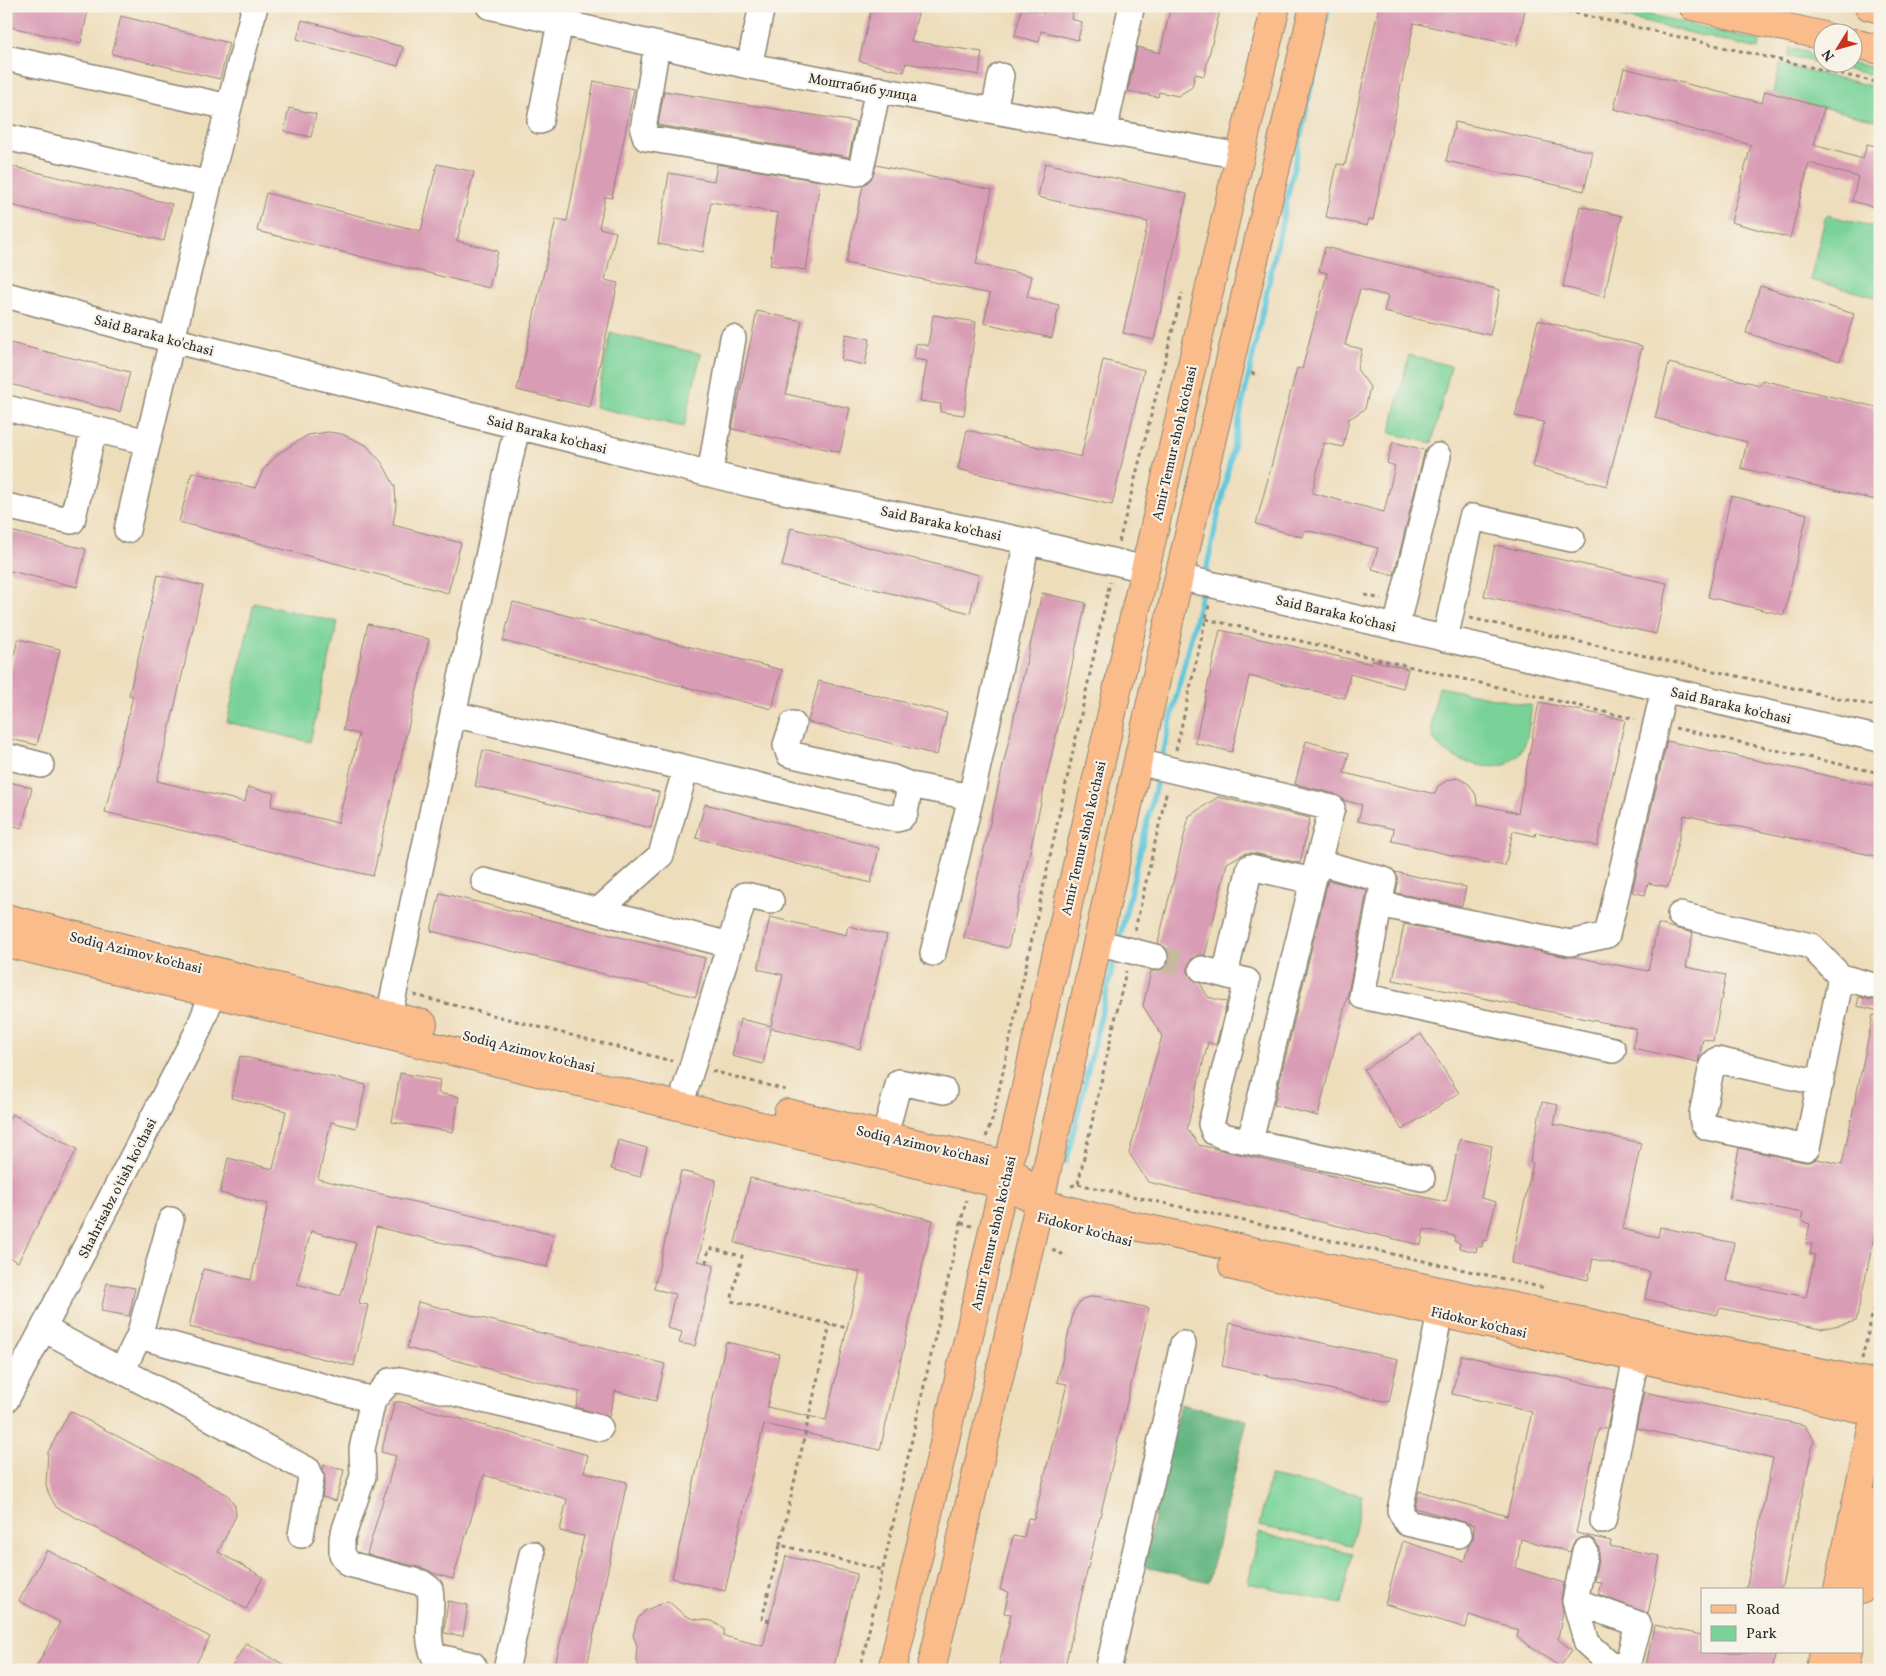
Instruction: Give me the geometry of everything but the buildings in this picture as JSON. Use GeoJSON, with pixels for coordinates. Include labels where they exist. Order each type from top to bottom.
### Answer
{"type":"FeatureCollection","features":[{"type":"Feature","properties":{"kind":"main road","name":"Amir Temur shoh ko'chasi"},"geometry":{"type":"LineString","coordinates":[[892,1670],[1276,6]]}},
{"type":"Feature","properties":{"kind":"main road"},"geometry":{"type":"LineString","coordinates":[[931,1670],[1037,1209],[1115,947],[1157,766],[1179,577],[1314,6]]}},
{"type":"Feature","properties":{"kind":"main road"},"geometry":{"type":"LineString","coordinates":[[1693,6],[1814,34]]}},
{"type":"Feature","properties":{"kind":"main road"},"geometry":{"type":"LineString","coordinates":[[1869,6],[1880,9]]}},
{"type":"Feature","properties":{"kind":"main road"},"geometry":{"type":"LineString","coordinates":[[1864,46],[1880,50]]}},
{"type":"Feature","properties":{"kind":"main road"},"geometry":{"type":"LineString","coordinates":[[1240,156],[1277,165]]}},
{"type":"Feature","properties":{"kind":"main road","name":"Said Baraka ko'chasi"},"geometry":{"type":"LineString","coordinates":[[1145,569],[1179,577]]}},
{"type":"Feature","properties":{"kind":"main road","name":"Sodiq Azimov ko'chasi"},"geometry":{"type":"LineString","coordinates":[[6,918],[215,983]]}},
{"type":"Feature","properties":{"kind":"main road","name":"Sodiq Azimov ko'chasi"},"geometry":{"type":"LineString","coordinates":[[6,943],[390,1014],[688,1078],[885,1135],[1006,1175]]}},
{"type":"Feature","properties":{"kind":"main road","name":"Sodiq Azimov ko'chasi"},"geometry":{"type":"LineString","coordinates":[[390,1014],[1006,1175]]}},
{"type":"Feature","properties":{"kind":"main road","name":"Fidokor ko'chasi"},"geometry":{"type":"LineString","coordinates":[[1006,1175],[1037,1209],[1179,1253],[1636,1358],[1870,1382]]}},
{"type":"Feature","properties":{"kind":"main road","name":"Fidokor ko'chasi"},"geometry":{"type":"LineString","coordinates":[[1037,1209],[1052,1206],[1112,1221],[1870,1382]]}},
{"type":"Feature","properties":{"kind":"main road"},"geometry":{"type":"LineString","coordinates":[[1838,1588],[1870,1382]]}},
{"type":"Feature","properties":{"kind":"main road"},"geometry":{"type":"LineString","coordinates":[[1861,1588],[1880,1500]]}},
{"type":"Feature","properties":{"kind":"main road"},"geometry":{"type":"LineString","coordinates":[[1820,1670],[1824,1654]]}},
{"type":"Feature","properties":{"kind":"main road"},"geometry":{"type":"LineString","coordinates":[[1844,1670],[1848,1654]]}},
{"type":"Feature","properties":{"kind":"street"},"geometry":{"type":"LineString","coordinates":[[126,530],[209,184],[255,6]]}},
{"type":"Feature","properties":{"kind":"street","name":"Моштабиб улица"},"geometry":{"type":"LineString","coordinates":[[489,6],[520,10],[560,23],[749,66],[1240,156]]}},
{"type":"Feature","properties":{"kind":"street"},"geometry":{"type":"LineString","coordinates":[[749,66],[762,6]]}},
{"type":"Feature","properties":{"kind":"street"},"geometry":{"type":"LineString","coordinates":[[1104,131],[1131,10]]}},
{"type":"Feature","properties":{"kind":"street"},"geometry":{"type":"LineString","coordinates":[[540,121],[560,23]]}},
{"type":"Feature","properties":{"kind":"street"},"geometry":{"type":"LineString","coordinates":[[656,45],[643,129],[646,138],[857,173],[861,169],[878,89]]}},
{"type":"Feature","properties":{"kind":"street"},"geometry":{"type":"LineString","coordinates":[[6,58],[229,107]]}},
{"type":"Feature","properties":{"kind":"street"},"geometry":{"type":"LineString","coordinates":[[994,111],[1001,76]]}},
{"type":"Feature","properties":{"kind":"street"},"geometry":{"type":"LineString","coordinates":[[6,137],[209,184]]}},
{"type":"Feature","properties":{"kind":"street","name":"Said Baraka ko'chasi"},"geometry":{"type":"LineString","coordinates":[[6,295],[172,340],[750,484],[1026,541],[1145,569]]}},
{"type":"Feature","properties":{"kind":"street"},"geometry":{"type":"LineString","coordinates":[[710,474],[733,338]]}},
{"type":"Feature","properties":{"kind":"street"},"geometry":{"type":"LineString","coordinates":[[6,408],[148,442]]}},
{"type":"Feature","properties":{"kind":"street"},"geometry":{"type":"LineString","coordinates":[[390,1014],[453,714],[517,427]]}},
{"type":"Feature","properties":{"kind":"street"},"geometry":{"type":"LineString","coordinates":[[6,506],[72,521],[94,429]]}},
{"type":"Feature","properties":{"kind":"street"},"geometry":{"type":"LineString","coordinates":[[1396,627],[1438,456]]}},
{"type":"Feature","properties":{"kind":"street"},"geometry":{"type":"LineString","coordinates":[[1445,639],[1472,517],[1572,538]]}},
{"type":"Feature","properties":{"kind":"street"},"geometry":{"type":"LineString","coordinates":[[933,953],[971,797],[1022,567],[1026,541]]}},
{"type":"Feature","properties":{"kind":"street","name":"Said Baraka ko'chasi"},"geometry":{"type":"LineString","coordinates":[[1179,577],[1880,739]]}},
{"type":"Feature","properties":{"kind":"street"},"geometry":{"type":"LineString","coordinates":[[1392,907],[1570,943],[1607,934],[1664,689]]}},
{"type":"Feature","properties":{"kind":"street"},"geometry":{"type":"LineString","coordinates":[[453,714],[896,819],[901,818],[905,813],[910,785]]}},
{"type":"Feature","properties":{"kind":"street"},"geometry":{"type":"LineString","coordinates":[[793,724],[786,745],[789,754],[893,778],[910,785],[971,797]]}},
{"type":"Feature","properties":{"kind":"street"},"geometry":{"type":"LineString","coordinates":[[6,756],[41,765]]}},
{"type":"Feature","properties":{"kind":"street"},"geometry":{"type":"LineString","coordinates":[[1157,766],[1332,808],[1250,1142]]}},
{"type":"Feature","properties":{"kind":"street"},"geometry":{"type":"LineString","coordinates":[[599,910],[661,855],[686,768]]}},
{"type":"Feature","properties":{"kind":"street"},"geometry":{"type":"LineString","coordinates":[[1422,1178],[1222,1136],[1214,1132],[1211,1124],[1246,981],[1213,972],[1250,868],[1316,872],[1384,880],[1362,996],[1613,1050]]}},
{"type":"Feature","properties":{"kind":"street"},"geometry":{"type":"LineString","coordinates":[[484,880],[730,945]]}},
{"type":"Feature","properties":{"kind":"street"},"geometry":{"type":"LineString","coordinates":[[688,1078],[745,895],[771,901]]}},
{"type":"Feature","properties":{"kind":"street"},"geometry":{"type":"LineString","coordinates":[[1680,915],[1811,946],[1841,977],[1874,986]]}},
{"type":"Feature","properties":{"kind":"street"},"geometry":{"type":"LineString","coordinates":[[1115,947],[1155,957]]}},
{"type":"Feature","properties":{"kind":"street"},"geometry":{"type":"LineString","coordinates":[[1821,1083],[1717,1060],[1712,1065],[1702,1114],[1703,1123],[1707,1127],[1807,1148],[1821,1083],[1841,977]]}},
{"type":"Feature","properties":{"kind":"street","name":"Shahrisabz o'tish ko'chasi"},"geometry":{"type":"LineString","coordinates":[[6,1400],[197,1033],[215,983]]}},
{"type":"Feature","properties":{"kind":"street"},"geometry":{"type":"LineString","coordinates":[[885,1135],[899,1082],[944,1091]]}},
{"type":"Feature","properties":{"kind":"street"},"geometry":{"type":"LineString","coordinates":[[122,1371],[139,1336],[171,1220]]}},
{"type":"Feature","properties":{"kind":"street"},"geometry":{"type":"LineString","coordinates":[[1440,1313],[1400,1510],[1407,1522],[1459,1535]]}},
{"type":"Feature","properties":{"kind":"street"},"geometry":{"type":"LineString","coordinates":[[44,1329],[308,1470],[311,1478],[301,1534]]}},
{"type":"Feature","properties":{"kind":"street"},"geometry":{"type":"LineString","coordinates":[[139,1336],[373,1400]]}},
{"type":"Feature","properties":{"kind":"street"},"geometry":{"type":"LineString","coordinates":[[1108,1670],[1184,1344]]}},
{"type":"Feature","properties":{"kind":"street"},"geometry":{"type":"LineString","coordinates":[[1603,1520],[1636,1358]]}},
{"type":"Feature","properties":{"kind":"street"},"geometry":{"type":"LineString","coordinates":[[476,1670],[473,1665],[434,1656],[428,1640],[432,1599],[430,1590],[422,1583],[349,1564],[342,1554],[342,1538],[363,1476],[362,1450],[373,1400],[390,1381],[400,1380],[600,1428]]}},
{"type":"Feature","properties":{"kind":"street"},"geometry":{"type":"LineString","coordinates":[[1585,1551],[1575,1601],[1586,1643],[1617,1670]]}},
{"type":"Feature","properties":{"kind":"street"},"geometry":{"type":"LineString","coordinates":[[506,1670],[532,1554]]}},
{"type":"Feature","properties":{"kind":"street"},"geometry":{"type":"LineString","coordinates":[[1575,1601],[1638,1624],[1626,1670]]}},
{"type":"Feature","properties":{"kind":"path"},"geometry":{"type":"LineString","coordinates":[[1544,6],[1880,83]]}},
{"type":"Feature","properties":{"kind":"path"},"geometry":{"type":"LineString","coordinates":[[1078,1184],[1115,947],[1157,766],[1206,619],[1214,585]]}},
{"type":"Feature","properties":{"kind":"path"},"geometry":{"type":"LineString","coordinates":[[1363,595],[1402,603]]}},
{"type":"Feature","properties":{"kind":"path"},"geometry":{"type":"LineString","coordinates":[[1450,614],[1880,707]]}},
{"type":"Feature","properties":{"kind":"path"},"geometry":{"type":"LineString","coordinates":[[1206,619],[1656,724],[1880,773]]}},
{"type":"Feature","properties":{"kind":"path"},"geometry":{"type":"LineString","coordinates":[[390,1014],[688,1078],[786,1090]]}},
{"type":"Feature","properties":{"kind":"path"},"geometry":{"type":"LineString","coordinates":[[1064,1187],[1078,1184],[1553,1289]]}},
{"type":"Feature","properties":{"kind":"path"},"geometry":{"type":"LineString","coordinates":[[860,1670],[968,1192]]}},
{"type":"Feature","properties":{"kind":"path"},"geometry":{"type":"LineString","coordinates":[[961,1223],[975,1226]]}},
{"type":"Feature","properties":{"kind":"path"},"geometry":{"type":"LineString","coordinates":[[706,1263],[710,1248],[742,1256],[731,1301],[847,1328]]}},
{"type":"Feature","properties":{"kind":"path"},"geometry":{"type":"LineString","coordinates":[[1047,1248],[1067,1256]]}},
{"type":"Feature","properties":{"kind":"path"},"geometry":{"type":"LineString","coordinates":[[1870,1382],[1880,1281]]}},
{"type":"Feature","properties":{"kind":"path"},"geometry":{"type":"LineString","coordinates":[[770,1621],[762,1619],[830,1324]]}},
{"type":"Feature","properties":{"kind":"path"},"geometry":{"type":"LineString","coordinates":[[780,1545],[883,1570]]}},
{"type":"Feature","properties":{"kind":"path"},"geometry":{"type":"LineString","coordinates":[[1878,1670],[1880,1660]]}},
{"type":"Feature","properties":{"kind":"green space"},"geometry":{"type":"Polygon","coordinates":[[[1576,6],[1615,6],[1760,41],[1758,49],[1576,6]]]}},
{"type":"Feature","properties":{"kind":"green space"},"geometry":{"type":"Polygon","coordinates":[[[1790,48],[1814,54],[1814,62],[1788,56],[1790,48]]]}},
{"type":"Feature","properties":{"kind":"green space"},"geometry":{"type":"Polygon","coordinates":[[[1780,64],[1880,88],[1880,107],[1876,120],[1772,95],[1780,64]]]}},
{"type":"Feature","properties":{"kind":"green space"},"geometry":{"type":"Polygon","coordinates":[[[1864,66],[1880,69],[1880,77],[1858,72],[1864,72],[1864,66]]]}},
{"type":"Feature","properties":{"kind":"green space"},"geometry":{"type":"Polygon","coordinates":[[[1826,215],[1880,228],[1880,298],[1810,280],[1826,215]]]}},
{"type":"Feature","properties":{"kind":"green space"},"geometry":{"type":"Polygon","coordinates":[[[611,333],[701,354],[684,427],[595,407],[611,333]]]}},
{"type":"Feature","properties":{"kind":"green space"},"geometry":{"type":"Polygon","coordinates":[[[1409,355],[1451,366],[1432,443],[1390,433],[1409,355]]]}},
{"type":"Feature","properties":{"kind":"green space"},"geometry":{"type":"Polygon","coordinates":[[[254,603],[338,622],[310,742],[227,722],[254,603]]]}},
{"type":"Feature","properties":{"kind":"green space"},"geometry":{"type":"Polygon","coordinates":[[[1439,687],[1532,706],[1527,735],[1520,753],[1507,764],[1489,767],[1466,762],[1445,751],[1433,737],[1431,725],[1439,687]]]}},
{"type":"Feature","properties":{"kind":"green space"},"geometry":{"type":"Polygon","coordinates":[[[1180,1404],[1247,1420],[1209,1582],[1143,1566],[1180,1404]]]}},
{"type":"Feature","properties":{"kind":"green space"},"geometry":{"type":"Polygon","coordinates":[[[1270,1476],[1362,1495],[1352,1545],[1259,1526],[1270,1476]]]}},
{"type":"Feature","properties":{"kind":"green space"},"geometry":{"type":"Polygon","coordinates":[[[1259,1533],[1352,1553],[1342,1604],[1248,1583],[1259,1533]]]}},
{"type":"Feature","properties":{"kind":"waterway"},"geometry":{"type":"LineString","coordinates":[[1205,576],[1329,6]]}},
{"type":"Feature","properties":{"kind":"waterway"},"geometry":{"type":"LineString","coordinates":[[1161,761],[1203,587]]}},
{"type":"Feature","properties":{"kind":"waterway"},"geometry":{"type":"LineString","coordinates":[[1119,941],[1159,772]]}},
{"type":"Feature","properties":{"kind":"waterway"},"geometry":{"type":"LineString","coordinates":[[1066,1162],[1116,952]]}},
{"type":"Feature","properties":{"kind":"tunnel"},"geometry":{"type":"LineString","coordinates":[[1155,957],[1202,969]]}}]}
